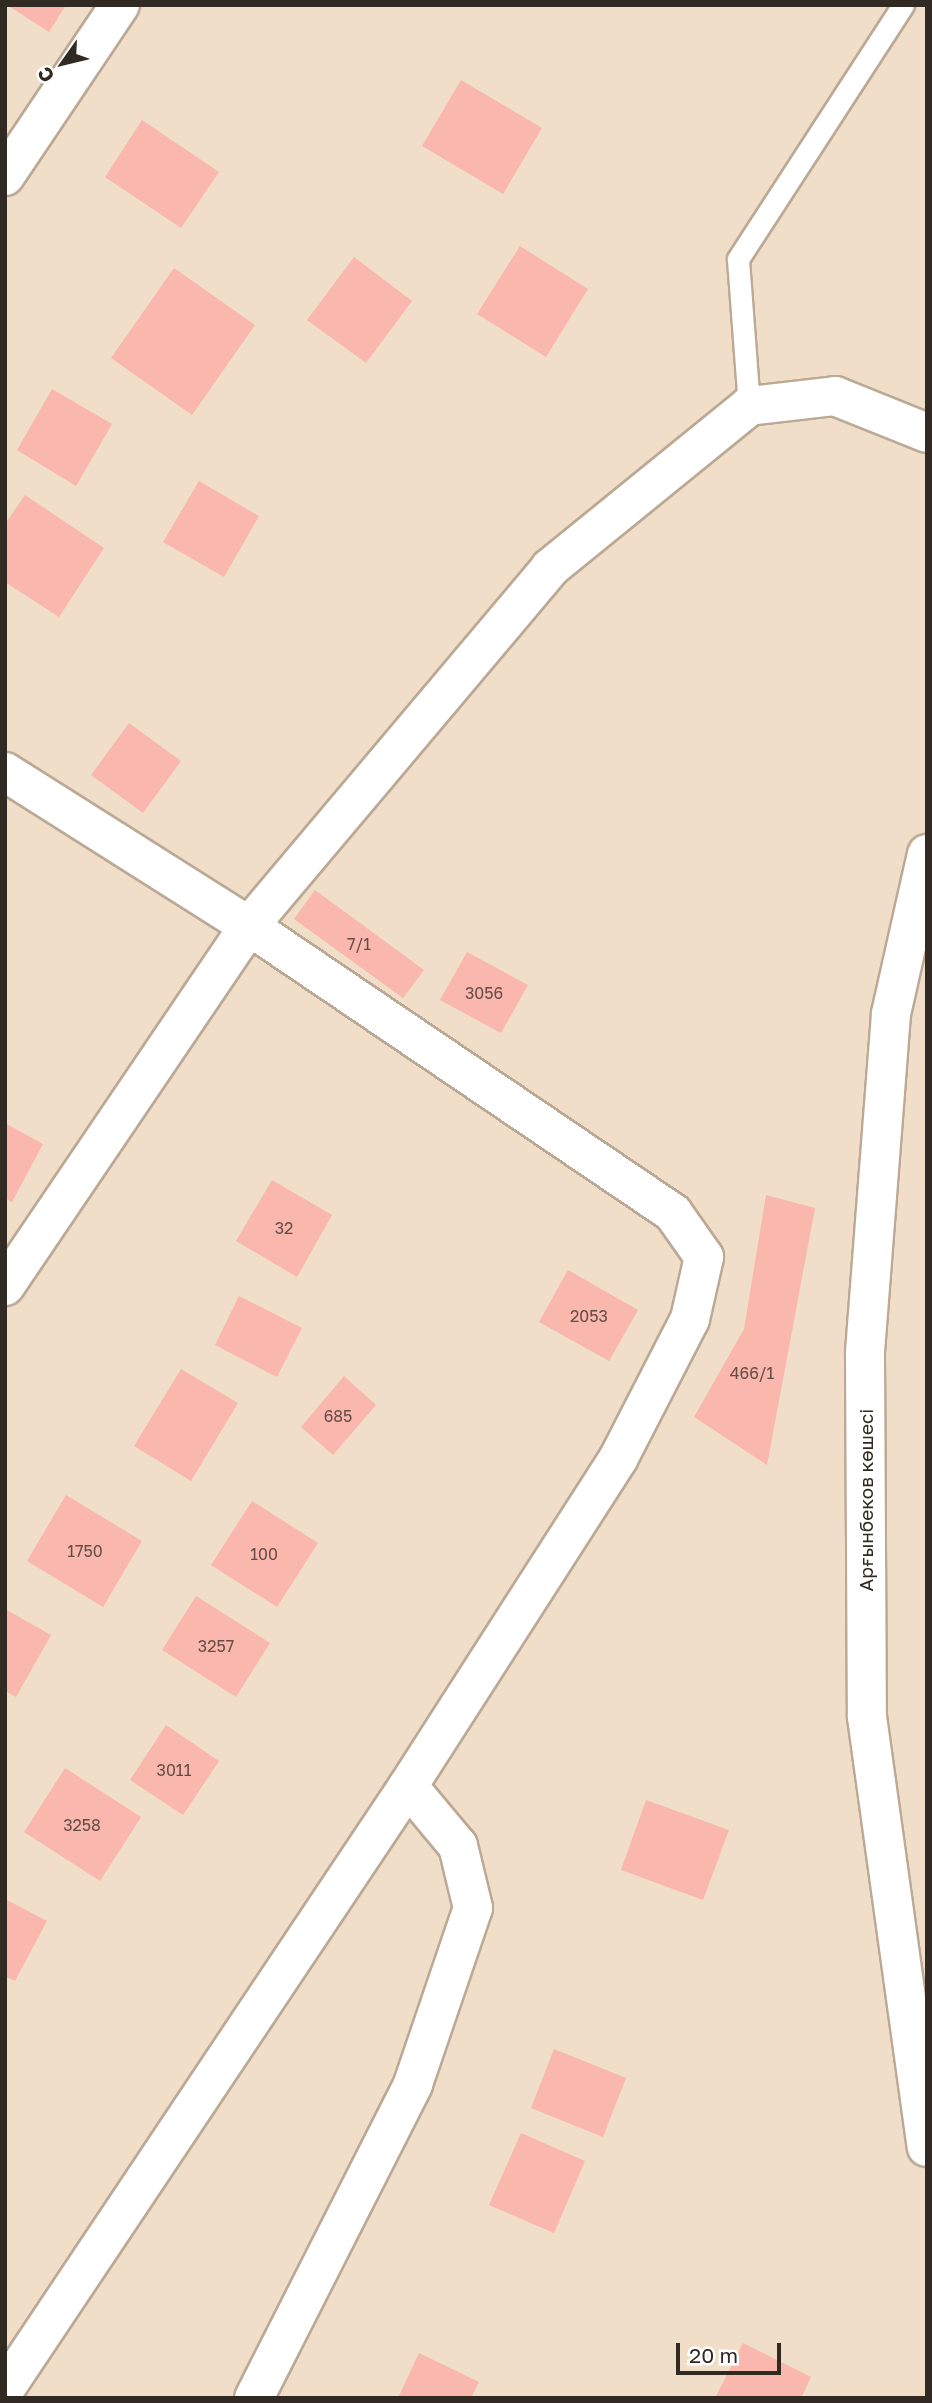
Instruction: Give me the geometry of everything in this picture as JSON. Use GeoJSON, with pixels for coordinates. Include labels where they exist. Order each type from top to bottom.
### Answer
{"type":"FeatureCollection","features":[{"type":"Feature","properties":{"kind":"street"},"geometry":{"type":"LineString","coordinates":[[5,176],[121,5]]}},
{"type":"Feature","properties":{"kind":"street"},"geometry":{"type":"LineString","coordinates":[[5,1286],[249,926],[550,568],[750,406],[835,396],[927,433]]}},
{"type":"Feature","properties":{"kind":"street"},"geometry":{"type":"LineString","coordinates":[[5,772],[249,926],[673,1213],[704,1257],[690,1319],[618,1459],[408,1786],[5,2389]]}},
{"type":"Feature","properties":{"kind":"street","name":"Арғынбеков көшесі"},"geometry":{"type":"LineString","coordinates":[[927,854],[891,1014],[865,1354],[867,1717],[927,2147]]}},
{"type":"Feature","properties":{"kind":"street"},"geometry":{"type":"LineString","coordinates":[[254,2398],[413,2084],[473,1908],[458,1846],[408,1786]]}},
{"type":"Feature","properties":{"kind":"lane"},"geometry":{"type":"LineString","coordinates":[[750,406],[737,259],[903,5]]}},
{"type":"Feature","properties":{"kind":"building"},"geometry":{"type":"Polygon","coordinates":[[[7,5],[66,5],[49,32],[7,5]]]}},
{"type":"Feature","properties":{"kind":"building"},"geometry":{"type":"Polygon","coordinates":[[[461,80],[542,128],[503,194],[422,146],[461,80]]]}},
{"type":"Feature","properties":{"kind":"building"},"geometry":{"type":"Polygon","coordinates":[[[142,120],[219,172],[181,228],[105,177],[142,120]]]}},
{"type":"Feature","properties":{"kind":"building"},"geometry":{"type":"Polygon","coordinates":[[[520,246],[588,289],[546,357],[477,314],[520,246]]]}},
{"type":"Feature","properties":{"kind":"building"},"geometry":{"type":"Polygon","coordinates":[[[354,257],[412,301],[366,363],[307,320],[354,257]]]}},
{"type":"Feature","properties":{"kind":"building"},"geometry":{"type":"Polygon","coordinates":[[[174,268],[255,325],[192,415],[111,358],[174,268]]]}},
{"type":"Feature","properties":{"kind":"building"},"geometry":{"type":"Polygon","coordinates":[[[52,389],[112,424],[76,486],[17,450],[52,389]]]}},
{"type":"Feature","properties":{"kind":"building"},"geometry":{"type":"Polygon","coordinates":[[[199,481],[259,516],[224,577],[163,542],[199,481]]]}},
{"type":"Feature","properties":{"kind":"building"},"geometry":{"type":"Polygon","coordinates":[[[25,495],[104,548],[59,617],[5,582],[5,524],[25,495]]]}},
{"type":"Feature","properties":{"kind":"building"},"geometry":{"type":"Polygon","coordinates":[[[129,723],[181,761],[143,813],[91,775],[129,723]]]}},
{"type":"Feature","properties":{"kind":"building"},"geometry":{"type":"Polygon","coordinates":[[[315,890],[424,970],[403,998],[294,919],[315,890]]]}},
{"type":"Feature","properties":{"kind":"building"},"geometry":{"type":"Polygon","coordinates":[[[467,952],[528,985],[501,1033],[440,1000],[467,952]]]}},
{"type":"Feature","properties":{"kind":"building"},"geometry":{"type":"Polygon","coordinates":[[[5,1123],[43,1144],[12,1202],[5,1198],[5,1123]]]}},
{"type":"Feature","properties":{"kind":"building"},"geometry":{"type":"Polygon","coordinates":[[[272,1180],[332,1215],[297,1277],[236,1241],[272,1180]]]}},
{"type":"Feature","properties":{"kind":"building"},"geometry":{"type":"Polygon","coordinates":[[[766,1195],[815,1208],[767,1465],[694,1417],[744,1329],[766,1195]]]}},
{"type":"Feature","properties":{"kind":"building"},"geometry":{"type":"Polygon","coordinates":[[[568,1270],[638,1310],[609,1361],[539,1322],[568,1270]]]}},
{"type":"Feature","properties":{"kind":"building"},"geometry":{"type":"Polygon","coordinates":[[[239,1296],[302,1328],[277,1377],[215,1345],[239,1296]]]}},
{"type":"Feature","properties":{"kind":"building"},"geometry":{"type":"Polygon","coordinates":[[[181,1369],[238,1403],[191,1481],[134,1446],[181,1369]]]}},
{"type":"Feature","properties":{"kind":"building"},"geometry":{"type":"Polygon","coordinates":[[[344,1376],[376,1405],[333,1455],[301,1427],[344,1376]]]}},
{"type":"Feature","properties":{"kind":"building"},"geometry":{"type":"Polygon","coordinates":[[[66,1495],[142,1541],[103,1607],[27,1561],[66,1495]]]}},
{"type":"Feature","properties":{"kind":"building"},"geometry":{"type":"Polygon","coordinates":[[[252,1501],[318,1543],[277,1607],[211,1565],[252,1501]]]}},
{"type":"Feature","properties":{"kind":"building"},"geometry":{"type":"Polygon","coordinates":[[[196,1596],[270,1643],[236,1697],[162,1650],[196,1596]]]}},
{"type":"Feature","properties":{"kind":"building"},"geometry":{"type":"Polygon","coordinates":[[[5,1609],[51,1635],[16,1697],[5,1691],[5,1609]]]}},
{"type":"Feature","properties":{"kind":"building"},"geometry":{"type":"Polygon","coordinates":[[[166,1725],[219,1761],[183,1815],[130,1780],[166,1725]]]}},
{"type":"Feature","properties":{"kind":"building"},"geometry":{"type":"Polygon","coordinates":[[[65,1768],[141,1817],[100,1881],[24,1832],[65,1768]]]}},
{"type":"Feature","properties":{"kind":"building"},"geometry":{"type":"Polygon","coordinates":[[[646,1800],[729,1830],[703,1900],[621,1870],[646,1800]]]}},
{"type":"Feature","properties":{"kind":"building"},"geometry":{"type":"Polygon","coordinates":[[[5,1899],[47,1921],[15,1981],[5,1976],[5,1899]]]}},
{"type":"Feature","properties":{"kind":"building"},"geometry":{"type":"Polygon","coordinates":[[[554,2049],[626,2078],[603,2137],[531,2108],[554,2049]]]}},
{"type":"Feature","properties":{"kind":"building"},"geometry":{"type":"Polygon","coordinates":[[[521,2133],[585,2161],[554,2233],[489,2205],[521,2133]]]}},
{"type":"Feature","properties":{"kind":"building"},"geometry":{"type":"Polygon","coordinates":[[[743,2343],[811,2377],[801,2398],[715,2398],[743,2343]]]}},
{"type":"Feature","properties":{"kind":"building"},"geometry":{"type":"Polygon","coordinates":[[[419,2353],[479,2382],[471,2398],[398,2398],[419,2353]]]}}]}
